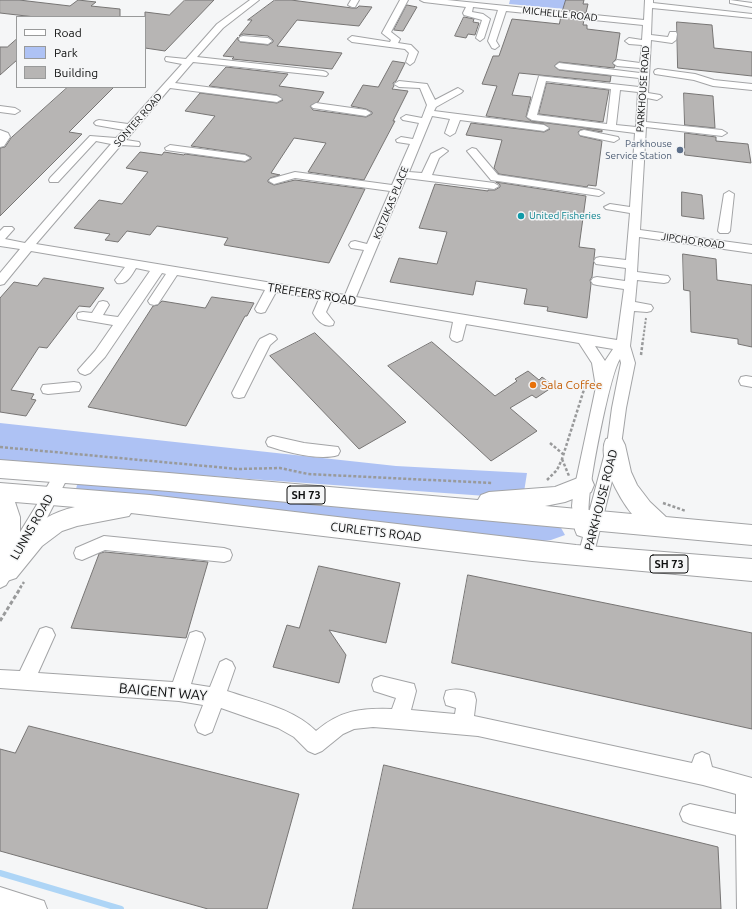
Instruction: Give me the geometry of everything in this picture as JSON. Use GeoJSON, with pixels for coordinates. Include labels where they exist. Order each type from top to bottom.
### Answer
{"type":"FeatureCollection","features":[{"type":"Feature","properties":{"kind":"highway"},"geometry":{"type":"LineString","coordinates":[[614,445],[618,468],[626,489],[638,506],[662,528]]}},
{"type":"Feature","properties":{"kind":"highway","name":"SH 73"},"geometry":{"type":"LineString","coordinates":[[0,469],[62,473],[752,535]]}},
{"type":"Feature","properties":{"kind":"highway"},"geometry":{"type":"LineString","coordinates":[[444,508],[555,496],[566,493],[583,485]]}},
{"type":"Feature","properties":{"kind":"highway","name":"CURLETTS ROAD"},"geometry":{"type":"LineString","coordinates":[[0,492],[51,495],[143,505],[586,556],[752,570]]}},
{"type":"Feature","properties":{"kind":"highway"},"geometry":{"type":"LineString","coordinates":[[0,500],[5,506],[8,517],[3,575]]}},
{"type":"Feature","properties":{"kind":"highway"},"geometry":{"type":"LineString","coordinates":[[3,575],[31,541],[55,523],[143,505]]}},
{"type":"Feature","properties":{"kind":"street"},"geometry":{"type":"LineString","coordinates":[[394,45],[396,39],[387,34],[387,30],[404,0]]}},
{"type":"Feature","properties":{"kind":"street","name":"MICHELLE ROAD"},"geometry":{"type":"LineString","coordinates":[[424,0],[469,3],[558,16],[591,17],[602,22],[648,23]]}},
{"type":"Feature","properties":{"kind":"street"},"geometry":{"type":"LineString","coordinates":[[495,46],[492,40],[507,0]]}},
{"type":"Feature","properties":{"kind":"street"},"geometry":{"type":"LineString","coordinates":[[732,1],[752,5]]}},
{"type":"Feature","properties":{"kind":"street"},"geometry":{"type":"LineString","coordinates":[[250,2],[259,11]]}},
{"type":"Feature","properties":{"kind":"street","name":"SONTER ROAD"},"geometry":{"type":"LineString","coordinates":[[0,281],[27,247],[132,128],[155,93],[168,85],[189,64],[220,26],[250,2]]}},
{"type":"Feature","properties":{"kind":"street"},"geometry":{"type":"LineString","coordinates":[[469,3],[467,13],[486,19],[480,38]]}},
{"type":"Feature","properties":{"kind":"street"},"geometry":{"type":"LineString","coordinates":[[649,3],[725,17],[752,16]]}},
{"type":"Feature","properties":{"kind":"street","name":"PARKHOUSE ROAD"},"geometry":{"type":"LineString","coordinates":[[586,556],[588,521],[614,445],[619,408],[628,363],[623,346],[629,306],[649,3]]}},
{"type":"Feature","properties":{"kind":"street"},"geometry":{"type":"LineString","coordinates":[[591,17],[593,7]]}},
{"type":"Feature","properties":{"kind":"street"},"geometry":{"type":"LineString","coordinates":[[629,41],[672,40],[673,34]]}},
{"type":"Feature","properties":{"kind":"street"},"geometry":{"type":"LineString","coordinates":[[243,39],[268,41]]}},
{"type":"Feature","properties":{"kind":"street"},"geometry":{"type":"LineString","coordinates":[[352,40],[394,45],[412,49],[414,52],[410,62]]}},
{"type":"Feature","properties":{"kind":"street"},"geometry":{"type":"LineString","coordinates":[[169,59],[189,64],[323,74]]}},
{"type":"Feature","properties":{"kind":"street"},"geometry":{"type":"LineString","coordinates":[[617,63],[645,66]]}},
{"type":"Feature","properties":{"kind":"street"},"geometry":{"type":"LineString","coordinates":[[559,66],[644,76]]}},
{"type":"Feature","properties":{"kind":"street"},"geometry":{"type":"LineString","coordinates":[[752,81],[658,71],[695,77],[713,83],[752,87]]}},
{"type":"Feature","properties":{"kind":"street"},"geometry":{"type":"LineString","coordinates":[[657,97],[616,87],[542,78],[532,117],[611,127],[722,133]]}},
{"type":"Feature","properties":{"kind":"street"},"geometry":{"type":"LineString","coordinates":[[399,84],[424,86],[428,113]]}},
{"type":"Feature","properties":{"kind":"street"},"geometry":{"type":"LineString","coordinates":[[168,85],[277,99]]}},
{"type":"Feature","properties":{"kind":"street"},"geometry":{"type":"LineString","coordinates":[[611,127],[616,87]]}},
{"type":"Feature","properties":{"kind":"street"},"geometry":{"type":"LineString","coordinates":[[428,113],[458,91]]}},
{"type":"Feature","properties":{"kind":"street"},"geometry":{"type":"LineString","coordinates":[[316,106],[366,113]]}},
{"type":"Feature","properties":{"kind":"street"},"geometry":{"type":"LineString","coordinates":[[0,109],[15,111]]}},
{"type":"Feature","properties":{"kind":"street"},"geometry":{"type":"LineString","coordinates":[[406,118],[428,113],[479,112]]}},
{"type":"Feature","properties":{"kind":"street"},"geometry":{"type":"LineString","coordinates":[[428,113],[596,134],[614,139]]}},
{"type":"Feature","properties":{"kind":"street","name":"KOTZIKAS PLACE"},"geometry":{"type":"LineString","coordinates":[[349,300],[428,113]]}},
{"type":"Feature","properties":{"kind":"street"},"geometry":{"type":"LineString","coordinates":[[450,133],[456,117]]}},
{"type":"Feature","properties":{"kind":"street"},"geometry":{"type":"LineString","coordinates":[[99,123],[132,128]]}},
{"type":"Feature","properties":{"kind":"street"},"geometry":{"type":"LineString","coordinates":[[0,133],[5,137],[0,144]]}},
{"type":"Feature","properties":{"kind":"street"},"geometry":{"type":"LineString","coordinates":[[54,180],[94,138],[135,144]]}},
{"type":"Feature","properties":{"kind":"street"},"geometry":{"type":"LineString","coordinates":[[401,140],[416,142]]}},
{"type":"Feature","properties":{"kind":"street"},"geometry":{"type":"LineString","coordinates":[[170,148],[245,158]]}},
{"type":"Feature","properties":{"kind":"street"},"geometry":{"type":"LineString","coordinates":[[425,178],[435,156],[443,151]]}},
{"type":"Feature","properties":{"kind":"street"},"geometry":{"type":"LineString","coordinates":[[472,151],[495,178],[599,193]]}},
{"type":"Feature","properties":{"kind":"street"},"geometry":{"type":"LineString","coordinates":[[66,168],[93,172]]}},
{"type":"Feature","properties":{"kind":"street"},"geometry":{"type":"LineString","coordinates":[[402,174],[494,186]]}},
{"type":"Feature","properties":{"kind":"street"},"geometry":{"type":"LineString","coordinates":[[274,181],[295,175],[396,189]]}},
{"type":"Feature","properties":{"kind":"street"},"geometry":{"type":"LineString","coordinates":[[724,231],[729,194]]}},
{"type":"Feature","properties":{"kind":"street"},"geometry":{"type":"LineString","coordinates":[[610,207],[635,211]]}},
{"type":"Feature","properties":{"kind":"street","name":"JIPCHO ROAD"},"geometry":{"type":"LineString","coordinates":[[634,233],[752,250]]}},
{"type":"Feature","properties":{"kind":"street","name":"TREFFERS ROAD"},"geometry":{"type":"LineString","coordinates":[[0,242],[158,269],[282,286],[327,297],[460,318],[497,319],[584,340],[623,346]]}},
{"type":"Feature","properties":{"kind":"street"},"geometry":{"type":"LineString","coordinates":[[355,245],[372,248]]}},
{"type":"Feature","properties":{"kind":"street"},"geometry":{"type":"LineString","coordinates":[[600,261],[631,275]]}},
{"type":"Feature","properties":{"kind":"street"},"geometry":{"type":"LineString","coordinates":[[121,280],[133,264]]}},
{"type":"Feature","properties":{"kind":"street"},"geometry":{"type":"LineString","coordinates":[[85,370],[100,354],[158,269]]}},
{"type":"Feature","properties":{"kind":"street"},"geometry":{"type":"LineString","coordinates":[[154,301],[174,271]]}},
{"type":"Feature","properties":{"kind":"street"},"geometry":{"type":"LineString","coordinates":[[597,281],[631,275],[664,279]]}},
{"type":"Feature","properties":{"kind":"street"},"geometry":{"type":"LineString","coordinates":[[261,309],[282,286]]}},
{"type":"Feature","properties":{"kind":"street"},"geometry":{"type":"LineString","coordinates":[[320,317],[327,297]]}},
{"type":"Feature","properties":{"kind":"street"},"geometry":{"type":"LineString","coordinates":[[103,305],[89,317],[121,322]]}},
{"type":"Feature","properties":{"kind":"street"},"geometry":{"type":"LineString","coordinates":[[629,306],[646,308]]}},
{"type":"Feature","properties":{"kind":"street"},"geometry":{"type":"LineString","coordinates":[[457,336],[460,318]]}},
{"type":"Feature","properties":{"kind":"street"},"geometry":{"type":"LineString","coordinates":[[240,393],[265,342],[270,339]]}},
{"type":"Feature","properties":{"kind":"street"},"geometry":{"type":"LineString","coordinates":[[584,340],[598,364],[603,388]]}},
{"type":"Feature","properties":{"kind":"street","name":"PARKHOUSE ROAD"},"geometry":{"type":"LineString","coordinates":[[588,521],[580,506],[583,485],[603,388],[612,360],[623,346]]}},
{"type":"Feature","properties":{"kind":"street"},"geometry":{"type":"LineString","coordinates":[[48,388],[74,387]]}},
{"type":"Feature","properties":{"kind":"street"},"geometry":{"type":"LineString","coordinates":[[273,442],[304,449],[333,451]]}},
{"type":"Feature","properties":{"kind":"street","name":"LUNNS ROAD"},"geometry":{"type":"LineString","coordinates":[[3,575],[51,495],[62,473]]}},
{"type":"Feature","properties":{"kind":"street"},"geometry":{"type":"LineString","coordinates":[[82,553],[104,543],[224,555]]}},
{"type":"Feature","properties":{"kind":"street"},"geometry":{"type":"LineString","coordinates":[[25,681],[46,635]]}},
{"type":"Feature","properties":{"kind":"street"},"geometry":{"type":"LineString","coordinates":[[179,692],[196,639]]}},
{"type":"Feature","properties":{"kind":"street"},"geometry":{"type":"LineString","coordinates":[[205,725],[226,668]]}},
{"type":"Feature","properties":{"kind":"street","name":"BAIGENT WAY"},"geometry":{"type":"LineString","coordinates":[[0,679],[179,692],[216,697],[283,720],[301,730],[315,744],[331,729],[348,720],[361,717],[400,719]]}},
{"type":"Feature","properties":{"kind":"street"},"geometry":{"type":"LineString","coordinates":[[380,684],[407,691],[400,719],[463,724],[703,768],[749,787],[746,827],[748,909]]}},
{"type":"Feature","properties":{"kind":"street"},"geometry":{"type":"LineString","coordinates":[[453,698],[467,700],[463,724]]}},
{"type":"Feature","properties":{"kind":"street"},"geometry":{"type":"LineString","coordinates":[[690,814],[746,827]]}},
{"type":"Feature","properties":{"kind":"street"},"geometry":{"type":"LineString","coordinates":[[0,898],[36,909]]}},
{"type":"Feature","properties":{"kind":"path"},"geometry":{"type":"LineString","coordinates":[[544,482],[557,470],[588,377]]}},
{"type":"Feature","properties":{"kind":"path"},"geometry":{"type":"LineString","coordinates":[[550,443],[563,454]]}},
{"type":"Feature","properties":{"kind":"path"},"geometry":{"type":"LineString","coordinates":[[0,447],[238,469],[280,468],[308,474],[496,484]]}},
{"type":"Feature","properties":{"kind":"green space"},"geometry":{"type":"Polygon","coordinates":[[[510,0],[568,0],[566,9],[509,4],[510,0]]]}},
{"type":"Feature","properties":{"kind":"green space"},"geometry":{"type":"Polygon","coordinates":[[[0,423],[396,466],[527,473],[524,492],[486,496],[0,461],[0,423]]]}},
{"type":"Feature","properties":{"kind":"green space"},"geometry":{"type":"Polygon","coordinates":[[[77,485],[102,485],[560,526],[565,535],[551,540],[535,542],[76,489],[77,485]]]}},
{"type":"Feature","properties":{"kind":"building"},"geometry":{"type":"Polygon","coordinates":[[[0,0],[19,0],[70,6],[78,0],[96,2],[91,6],[120,9],[120,16],[26,16],[0,13],[0,0]]]}},
{"type":"Feature","properties":{"kind":"building"},"geometry":{"type":"Polygon","coordinates":[[[185,0],[214,0],[165,51],[146,48],[145,12],[169,15],[185,0]]]}},
{"type":"Feature","properties":{"kind":"building"},"geometry":{"type":"Polygon","coordinates":[[[275,0],[291,0],[352,8],[357,8],[359,6],[372,7],[359,26],[297,20],[277,46],[342,53],[332,69],[232,59],[234,57],[223,56],[238,37],[240,42],[268,45],[273,42],[273,40],[268,36],[243,34],[239,36],[252,20],[248,20],[275,0]]]}},
{"type":"Feature","properties":{"kind":"building"},"geometry":{"type":"Polygon","coordinates":[[[566,0],[584,0],[583,4],[588,4],[586,13],[563,10],[566,0]]]}},
{"type":"Feature","properties":{"kind":"building"},"geometry":{"type":"Polygon","coordinates":[[[407,5],[417,7],[403,31],[394,30],[407,5]]]}},
{"type":"Feature","properties":{"kind":"building"},"geometry":{"type":"Polygon","coordinates":[[[464,17],[474,19],[473,22],[479,23],[475,35],[468,34],[466,38],[455,36],[464,17]]]}},
{"type":"Feature","properties":{"kind":"building"},"geometry":{"type":"Polygon","coordinates":[[[561,18],[584,20],[583,25],[587,25],[587,29],[620,33],[616,59],[612,63],[615,66],[614,68],[559,62],[554,66],[559,70],[611,76],[610,82],[519,73],[512,95],[531,97],[526,117],[531,121],[602,130],[602,132],[584,129],[578,132],[580,136],[602,141],[596,186],[588,185],[587,187],[499,174],[494,168],[502,140],[466,135],[471,123],[544,132],[550,129],[544,124],[486,116],[497,86],[482,84],[493,56],[499,56],[512,19],[559,24],[561,18]]]}},
{"type":"Feature","properties":{"kind":"building"},"geometry":{"type":"Polygon","coordinates":[[[677,22],[712,25],[714,48],[752,52],[752,76],[678,68],[677,22]]]}},
{"type":"Feature","properties":{"kind":"building"},"geometry":{"type":"Polygon","coordinates":[[[16,40],[16,61],[0,75],[0,47],[7,47],[16,40]]]}},
{"type":"Feature","properties":{"kind":"building"},"geometry":{"type":"Polygon","coordinates":[[[393,61],[405,63],[396,81],[393,83],[394,86],[392,89],[408,91],[393,121],[395,121],[364,180],[308,172],[326,143],[294,138],[271,173],[280,175],[268,180],[268,182],[274,185],[295,180],[365,189],[329,263],[224,245],[228,238],[157,226],[150,235],[127,231],[118,242],[105,240],[110,234],[74,228],[99,200],[122,204],[148,172],[126,168],[140,152],[162,155],[164,152],[185,154],[245,162],[251,159],[251,157],[245,154],[191,146],[215,116],[185,111],[200,93],[277,103],[283,100],[277,95],[209,86],[226,67],[288,74],[279,86],[324,92],[318,102],[310,106],[313,110],[366,117],[372,114],[372,112],[366,109],[351,106],[363,85],[378,87],[393,61]]]}},
{"type":"Feature","properties":{"kind":"building"},"geometry":{"type":"Polygon","coordinates":[[[547,83],[609,90],[603,122],[539,114],[547,83]]]}},
{"type":"Feature","properties":{"kind":"building"},"geometry":{"type":"Polygon","coordinates":[[[67,88],[113,88],[69,132],[82,134],[0,216],[0,148],[5,147],[11,138],[67,88]]]}},
{"type":"Feature","properties":{"kind":"building"},"geometry":{"type":"Polygon","coordinates":[[[684,93],[713,96],[715,128],[685,125],[684,93]]]}},
{"type":"Feature","properties":{"kind":"building"},"geometry":{"type":"Polygon","coordinates":[[[685,133],[716,137],[716,141],[748,144],[751,163],[685,155],[685,133]]]}},
{"type":"Feature","properties":{"kind":"building"},"geometry":{"type":"Polygon","coordinates":[[[496,182],[586,196],[579,247],[595,249],[592,277],[590,280],[591,284],[587,318],[547,311],[548,307],[524,304],[527,289],[476,281],[473,295],[390,282],[399,258],[437,264],[447,232],[419,228],[435,184],[488,191],[495,190],[500,187],[500,185],[496,182]]]}},
{"type":"Feature","properties":{"kind":"building"},"geometry":{"type":"Polygon","coordinates":[[[682,192],[702,195],[704,219],[682,216],[682,192]]]}},
{"type":"Feature","properties":{"kind":"building"},"geometry":{"type":"Polygon","coordinates":[[[683,254],[716,259],[717,280],[752,285],[752,347],[738,344],[738,339],[691,332],[690,291],[684,290],[683,254]]]}},
{"type":"Feature","properties":{"kind":"building"},"geometry":{"type":"Polygon","coordinates":[[[44,278],[104,288],[90,307],[79,306],[47,348],[39,347],[11,390],[34,394],[31,399],[36,400],[26,416],[0,412],[0,298],[14,282],[37,286],[44,278]]]}},
{"type":"Feature","properties":{"kind":"building"},"geometry":{"type":"Polygon","coordinates":[[[212,297],[254,303],[247,316],[245,316],[186,426],[88,407],[153,306],[158,305],[162,301],[205,308],[212,297]]]}},
{"type":"Feature","properties":{"kind":"building"},"geometry":{"type":"Polygon","coordinates":[[[315,333],[406,422],[359,449],[270,356],[315,333]]]}},
{"type":"Feature","properties":{"kind":"building"},"geometry":{"type":"Polygon","coordinates":[[[432,342],[495,396],[517,381],[515,379],[528,371],[539,380],[542,377],[554,386],[536,398],[532,395],[510,408],[537,431],[491,461],[388,366],[432,342]]]}},
{"type":"Feature","properties":{"kind":"building"},"geometry":{"type":"Polygon","coordinates":[[[105,552],[208,562],[186,638],[71,628],[99,554],[105,552]]]}},
{"type":"Feature","properties":{"kind":"building"},"geometry":{"type":"Polygon","coordinates":[[[319,566],[400,583],[386,643],[329,630],[346,655],[339,683],[273,667],[287,625],[299,628],[319,566]]]}},
{"type":"Feature","properties":{"kind":"building"},"geometry":{"type":"Polygon","coordinates":[[[468,575],[752,633],[752,729],[452,663],[468,575]]]}},
{"type":"Feature","properties":{"kind":"building"},"geometry":{"type":"Polygon","coordinates":[[[29,726],[299,794],[267,909],[208,909],[0,851],[0,749],[15,753],[29,726]]]}},
{"type":"Feature","properties":{"kind":"building"},"geometry":{"type":"Polygon","coordinates":[[[384,765],[718,847],[721,909],[353,909],[384,765]]]}},
{"type":"Feature","properties":{"kind":"waterway"},"geometry":{"type":"LineString","coordinates":[[0,873],[121,909]]}},
{"type":"Feature","properties":{"kind":"place","name":"Parkhouse Service Station"},"geometry":{"type":"Point","coordinates":[680,150]}},
{"type":"Feature","properties":{"kind":"place","name":"United Fisheries"},"geometry":{"type":"Point","coordinates":[521,216]}},
{"type":"Feature","properties":{"kind":"place","name":"Sala Coffee"},"geometry":{"type":"Point","coordinates":[533,385]}}]}
